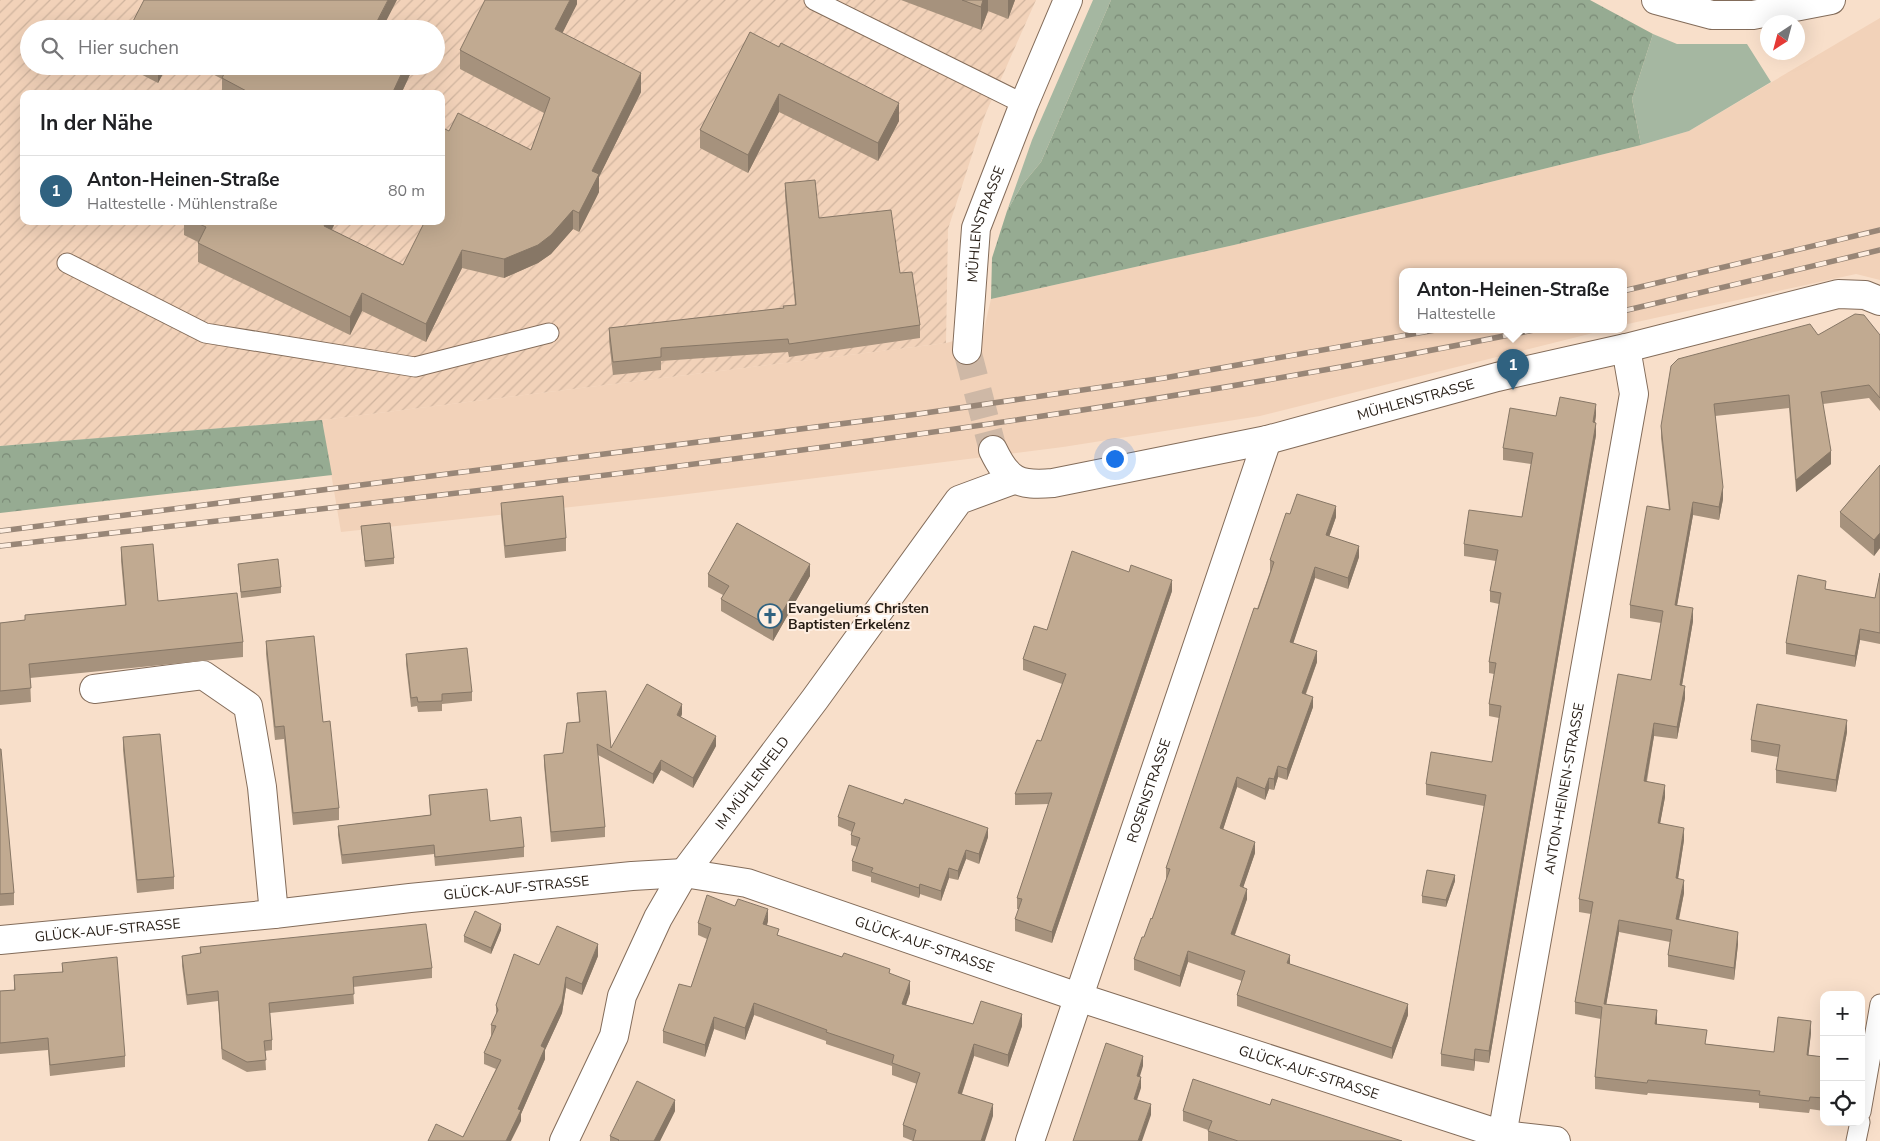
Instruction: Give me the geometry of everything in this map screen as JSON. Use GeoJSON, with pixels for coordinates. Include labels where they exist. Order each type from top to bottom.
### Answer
{"type":"FeatureCollection","features":[{"type":"Feature","properties":{"kind":"street","name":"MÜHLENSTRASSE"},"geometry":{"type":"LineString","coordinates":[[967,350],[976,228],[1024,104],[1068,0]]}},
{"type":"Feature","properties":{"kind":"street"},"geometry":{"type":"LineString","coordinates":[[1656,0],[1753,15],[1831,0]]}},
{"type":"Feature","properties":{"kind":"street","name":"MÜHLENSTRASSE"},"geometry":{"type":"LineString","coordinates":[[1013,480],[1030,485],[1052,483],[1266,440],[1497,377],[1626,348],[1838,294],[1865,295],[1880,301]]}},
{"type":"Feature","properties":{"kind":"street","name":"ANTON-HEINEN-STRASSE"},"geometry":{"type":"LineString","coordinates":[[1502,1138],[1584,666],[1634,394],[1626,348]]}},
{"type":"Feature","properties":{"kind":"street","name":"ROSENSTRASSE"},"geometry":{"type":"LineString","coordinates":[[1030,1141],[1266,440]]}},
{"type":"Feature","properties":{"kind":"street"},"geometry":{"type":"LineString","coordinates":[[992,450],[1000,465],[1013,480]]}},
{"type":"Feature","properties":{"kind":"street","name":"IM MÜHLENFELD"},"geometry":{"type":"LineString","coordinates":[[564,1141],[614,1036],[626,987],[658,918],[684,873],[821,691],[959,500],[1013,480]]}},
{"type":"Feature","properties":{"kind":"street"},"geometry":{"type":"LineString","coordinates":[[94,689],[202,675],[248,706],[262,787],[274,914]]}},
{"type":"Feature","properties":{"kind":"street","name":"GLÜCK-AUF-STRASSE"},"geometry":{"type":"LineString","coordinates":[[0,940],[274,914],[430,896],[684,873],[746,883],[1078,997],[1502,1138],[1556,1141]]}},
{"type":"Feature","properties":{"kind":"lane"},"geometry":{"type":"LineString","coordinates":[[814,0],[1024,104]]}},
{"type":"Feature","properties":{"kind":"lane"},"geometry":{"type":"LineString","coordinates":[[67,263],[206,333],[415,367],[549,333]]}},
{"type":"Feature","properties":{"kind":"lane"},"geometry":{"type":"LineString","coordinates":[[1865,1089],[1880,1004]]}},
{"type":"Feature","properties":{"kind":"lane"},"geometry":{"type":"LineString","coordinates":[[1856,1141],[1859,1126]]}},
{"type":"Feature","properties":{"kind":"shaded area"},"geometry":{"type":"Polygon","coordinates":[[[0,0],[1036,0],[985,115],[948,229],[946,343],[322,420],[0,446],[0,0]]]}},
{"type":"Feature","properties":{"kind":"shaded area"},"geometry":{"type":"Polygon","coordinates":[[[1880,18],[1880,280],[1856,274],[1627,324],[1627,268],[1399,268],[1399,333],[1593,333],[1260,416],[1063,447],[663,497],[341,532],[322,420],[946,343],[983,333],[991,299],[1234,245],[1641,145],[1689,131],[1880,18]]]}},
{"type":"Feature","properties":{"kind":"green space"},"geometry":{"type":"Polygon","coordinates":[[[1093,0],[1111,0],[1041,162],[1022,185],[1007,211],[1032,140],[1093,0]]]}},
{"type":"Feature","properties":{"kind":"green space"},"geometry":{"type":"Polygon","coordinates":[[[1111,0],[1590,0],[1653,34],[1632,99],[1641,145],[1234,245],[991,299],[992,258],[1007,211],[1022,185],[1041,162],[1111,0]]]}},
{"type":"Feature","properties":{"kind":"green space"},"geometry":{"type":"Polygon","coordinates":[[[1653,34],[1677,44],[1747,44],[1771,82],[1689,131],[1641,145],[1632,99],[1653,34]]]}},
{"type":"Feature","properties":{"kind":"green space"},"geometry":{"type":"Polygon","coordinates":[[[322,420],[332,475],[0,513],[0,446],[322,420]]]}},
{"type":"Feature","properties":{"kind":"building"},"geometry":{"type":"Polygon","coordinates":[[[144,0],[388,0],[378,20],[134,20],[144,0]]]}},
{"type":"Feature","properties":{"kind":"building"},"geometry":{"type":"Polygon","coordinates":[[[485,0],[570,0],[555,29],[641,73],[592,171],[599,174],[579,213],[573,210],[551,235],[538,245],[504,259],[462,250],[426,324],[362,293],[350,317],[198,243],[206,227],[202,225],[325,225],[403,265],[423,225],[445,225],[445,129],[449,131],[458,113],[531,150],[550,98],[460,50],[485,0]]]}},
{"type":"Feature","properties":{"kind":"building"},"geometry":{"type":"Polygon","coordinates":[[[962,0],[983,0],[981,7],[962,0]]]}},
{"type":"Feature","properties":{"kind":"building"},"geometry":{"type":"Polygon","coordinates":[[[750,32],[779,47],[781,43],[899,103],[878,143],[779,94],[748,155],[700,130],[750,32]]]}},
{"type":"Feature","properties":{"kind":"building"},"geometry":{"type":"Polygon","coordinates":[[[224,75],[401,75],[394,90],[244,90],[222,78],[224,75]]]}},
{"type":"Feature","properties":{"kind":"building"},"geometry":{"type":"Polygon","coordinates":[[[815,180],[819,218],[891,210],[900,273],[912,272],[920,325],[789,344],[788,339],[661,348],[661,357],[613,362],[609,328],[784,308],[783,306],[796,305],[785,183],[815,180]]]}},
{"type":"Feature","properties":{"kind":"building"},"geometry":{"type":"Polygon","coordinates":[[[1855,314],[1864,315],[1880,335],[1880,398],[1869,385],[1821,392],[1831,451],[1796,480],[1789,395],[1714,404],[1723,487],[1719,507],[1693,502],[1675,605],[1693,608],[1680,685],[1685,686],[1677,727],[1654,723],[1644,781],[1665,785],[1658,823],[1684,828],[1676,878],[1684,880],[1676,919],[1738,932],[1734,968],[1668,955],[1672,930],[1619,920],[1604,1004],[1657,1010],[1655,1024],[1707,1030],[1705,1044],[1774,1052],[1778,1017],[1811,1021],[1807,1055],[1820,1057],[1820,1098],[1810,1097],[1809,1101],[1759,1095],[1760,1091],[1648,1080],[1647,1083],[1595,1077],[1602,1007],[1575,1002],[1593,902],[1579,899],[1618,674],[1651,680],[1663,611],[1630,605],[1647,506],[1670,510],[1661,426],[1671,366],[1678,359],[1810,324],[1818,335],[1855,314]]]}},
{"type":"Feature","properties":{"kind":"building"},"geometry":{"type":"Polygon","coordinates":[[[1560,397],[1596,404],[1593,422],[1596,423],[1489,1051],[1475,1049],[1474,1060],[1441,1054],[1486,795],[1426,784],[1431,752],[1492,762],[1501,706],[1489,704],[1496,663],[1489,662],[1501,593],[1490,591],[1498,550],[1464,544],[1469,510],[1522,517],[1533,453],[1503,448],[1510,408],[1556,416],[1560,397]]]}},
{"type":"Feature","properties":{"kind":"building"},"geometry":{"type":"Polygon","coordinates":[[[1880,465],[1880,533],[1874,540],[1840,512],[1880,465]]]}},
{"type":"Feature","properties":{"kind":"building"},"geometry":{"type":"Polygon","coordinates":[[[1297,494],[1336,506],[1326,535],[1359,546],[1348,578],[1315,567],[1290,642],[1317,651],[1302,693],[1313,697],[1287,769],[1278,766],[1274,779],[1269,778],[1265,789],[1237,777],[1220,828],[1255,842],[1240,886],[1247,889],[1231,934],[1290,955],[1287,963],[1408,1004],[1392,1048],[1237,995],[1245,971],[1188,951],[1180,976],[1134,959],[1142,937],[1144,937],[1152,919],[1170,869],[1166,868],[1254,608],[1258,609],[1274,562],[1270,560],[1286,513],[1290,514],[1297,494]]]}},
{"type":"Feature","properties":{"kind":"building"},"geometry":{"type":"Polygon","coordinates":[[[563,496],[566,538],[505,546],[501,503],[563,496]]]}},
{"type":"Feature","properties":{"kind":"building"},"geometry":{"type":"Polygon","coordinates":[[[390,523],[394,558],[365,561],[361,526],[390,523]]]}},
{"type":"Feature","properties":{"kind":"building"},"geometry":{"type":"Polygon","coordinates":[[[737,523],[810,564],[773,628],[721,599],[729,586],[708,574],[737,523]]]}},
{"type":"Feature","properties":{"kind":"building"},"geometry":{"type":"Polygon","coordinates":[[[153,544],[158,601],[237,593],[243,642],[29,664],[31,688],[0,691],[0,623],[25,620],[25,615],[126,605],[121,547],[153,544]]]}},
{"type":"Feature","properties":{"kind":"building"},"geometry":{"type":"Polygon","coordinates":[[[1072,551],[1129,572],[1131,565],[1172,580],[1052,932],[1015,919],[1022,899],[1017,898],[1052,793],[1015,794],[1037,740],[1041,741],[1066,674],[1023,659],[1034,626],[1047,630],[1072,551]]]}},
{"type":"Feature","properties":{"kind":"building"},"geometry":{"type":"Polygon","coordinates":[[[278,559],[281,587],[241,592],[238,564],[278,559]]]}},
{"type":"Feature","properties":{"kind":"building"},"geometry":{"type":"Polygon","coordinates":[[[1880,573],[1880,633],[1860,629],[1855,656],[1786,643],[1798,575],[1826,581],[1825,589],[1875,598],[1880,573]]]}},
{"type":"Feature","properties":{"kind":"building"},"geometry":{"type":"Polygon","coordinates":[[[314,636],[323,722],[330,721],[339,808],[293,813],[284,726],[275,727],[266,641],[314,636]]]}},
{"type":"Feature","properties":{"kind":"building"},"geometry":{"type":"Polygon","coordinates":[[[467,648],[472,692],[442,694],[442,701],[418,702],[417,697],[411,698],[406,654],[467,648]]]}},
{"type":"Feature","properties":{"kind":"building"},"geometry":{"type":"Polygon","coordinates":[[[647,684],[682,704],[677,715],[716,736],[693,778],[661,760],[653,774],[597,744],[605,827],[551,832],[544,755],[563,753],[567,723],[580,722],[577,693],[606,691],[611,748],[647,684]]]}},
{"type":"Feature","properties":{"kind":"building"},"geometry":{"type":"Polygon","coordinates":[[[1757,704],[1847,720],[1836,780],[1776,770],[1780,745],[1751,740],[1757,704]]]}},
{"type":"Feature","properties":{"kind":"building"},"geometry":{"type":"Polygon","coordinates":[[[160,734],[174,877],[137,880],[123,737],[160,734]]]}},
{"type":"Feature","properties":{"kind":"building"},"geometry":{"type":"Polygon","coordinates":[[[0,749],[14,893],[0,894],[0,749]]]}},
{"type":"Feature","properties":{"kind":"building"},"geometry":{"type":"Polygon","coordinates":[[[849,785],[903,804],[905,799],[988,828],[979,854],[966,850],[958,871],[949,868],[941,891],[920,884],[919,888],[871,872],[873,868],[852,861],[860,838],[851,835],[855,823],[838,817],[849,785]]]}},
{"type":"Feature","properties":{"kind":"building"},"geometry":{"type":"Polygon","coordinates":[[[487,789],[490,821],[521,817],[524,847],[435,857],[434,845],[342,855],[338,826],[431,815],[429,795],[487,789]]]}},
{"type":"Feature","properties":{"kind":"building"},"geometry":{"type":"Polygon","coordinates":[[[1427,870],[1455,875],[1446,900],[1422,896],[1427,870]]]}},
{"type":"Feature","properties":{"kind":"building"},"geometry":{"type":"Polygon","coordinates":[[[707,895],[735,906],[738,899],[768,909],[763,924],[779,929],[777,935],[842,957],[844,953],[890,969],[889,973],[910,981],[902,1004],[973,1024],[981,1001],[1022,1014],[1008,1055],[974,1044],[958,1093],[993,1104],[981,1141],[913,1141],[916,1130],[903,1125],[920,1073],[892,1063],[894,1055],[826,1032],[827,1030],[754,1003],[745,1028],[714,1017],[705,1045],[663,1031],[679,984],[691,987],[711,928],[698,923],[707,895]]]}},
{"type":"Feature","properties":{"kind":"building"},"geometry":{"type":"Polygon","coordinates":[[[475,911],[501,924],[491,948],[464,936],[475,911]]]}},
{"type":"Feature","properties":{"kind":"building"},"geometry":{"type":"Polygon","coordinates":[[[426,924],[432,968],[353,977],[354,994],[269,1003],[272,1040],[264,1041],[266,1060],[247,1062],[222,1049],[218,991],[187,995],[182,956],[201,953],[200,947],[426,924]]]}},
{"type":"Feature","properties":{"kind":"building"},"geometry":{"type":"Polygon","coordinates":[[[557,926],[598,944],[582,984],[566,977],[562,1002],[541,1046],[545,1048],[518,1109],[521,1110],[506,1141],[428,1141],[436,1124],[463,1137],[501,1060],[484,1053],[496,1026],[491,1025],[498,1010],[496,1005],[514,954],[539,965],[557,926]]]}},
{"type":"Feature","properties":{"kind":"building"},"geometry":{"type":"Polygon","coordinates":[[[117,957],[125,1056],[50,1065],[48,1038],[0,1043],[0,991],[15,990],[14,975],[63,972],[62,963],[117,957]]]}},
{"type":"Feature","properties":{"kind":"building"},"geometry":{"type":"Polygon","coordinates":[[[1106,1043],[1143,1056],[1137,1076],[1141,1077],[1134,1099],[1151,1104],[1138,1141],[1073,1141],[1106,1043]]]}},
{"type":"Feature","properties":{"kind":"building"},"geometry":{"type":"Polygon","coordinates":[[[1193,1079],[1270,1105],[1272,1099],[1402,1141],[1238,1141],[1208,1131],[1212,1121],[1183,1111],[1193,1079]]]}},
{"type":"Feature","properties":{"kind":"building"},"geometry":{"type":"Polygon","coordinates":[[[637,1081],[675,1100],[654,1141],[618,1141],[610,1136],[637,1081]]]}},
{"type":"Feature","properties":{"kind":"tunnel"},"geometry":{"type":"LineString","coordinates":[[967,350],[993,450]]}},
{"type":"Feature","properties":{"kind":"railway"},"geometry":{"type":"LineString","coordinates":[[1627,290],[1880,230]]}},
{"type":"Feature","properties":{"kind":"railway"},"geometry":{"type":"LineString","coordinates":[[1627,310],[1880,250]]}},
{"type":"Feature","properties":{"kind":"railway"},"geometry":{"type":"LineString","coordinates":[[0,531],[918,414],[1164,378],[1418,333]]}},
{"type":"Feature","properties":{"kind":"railway"},"geometry":{"type":"LineString","coordinates":[[0,546],[579,478],[965,428],[1348,366],[1518,333]]}},
{"type":"Feature","properties":{"kind":"place","name":"Anton-Heinen-Straße"},"geometry":{"type":"Point","coordinates":[1513,390]}},
{"type":"Feature","properties":{"kind":"place","name":"Evangeliums Christen Baptisten Erkelenz"},"geometry":{"type":"Point","coordinates":[770,616]}}]}
